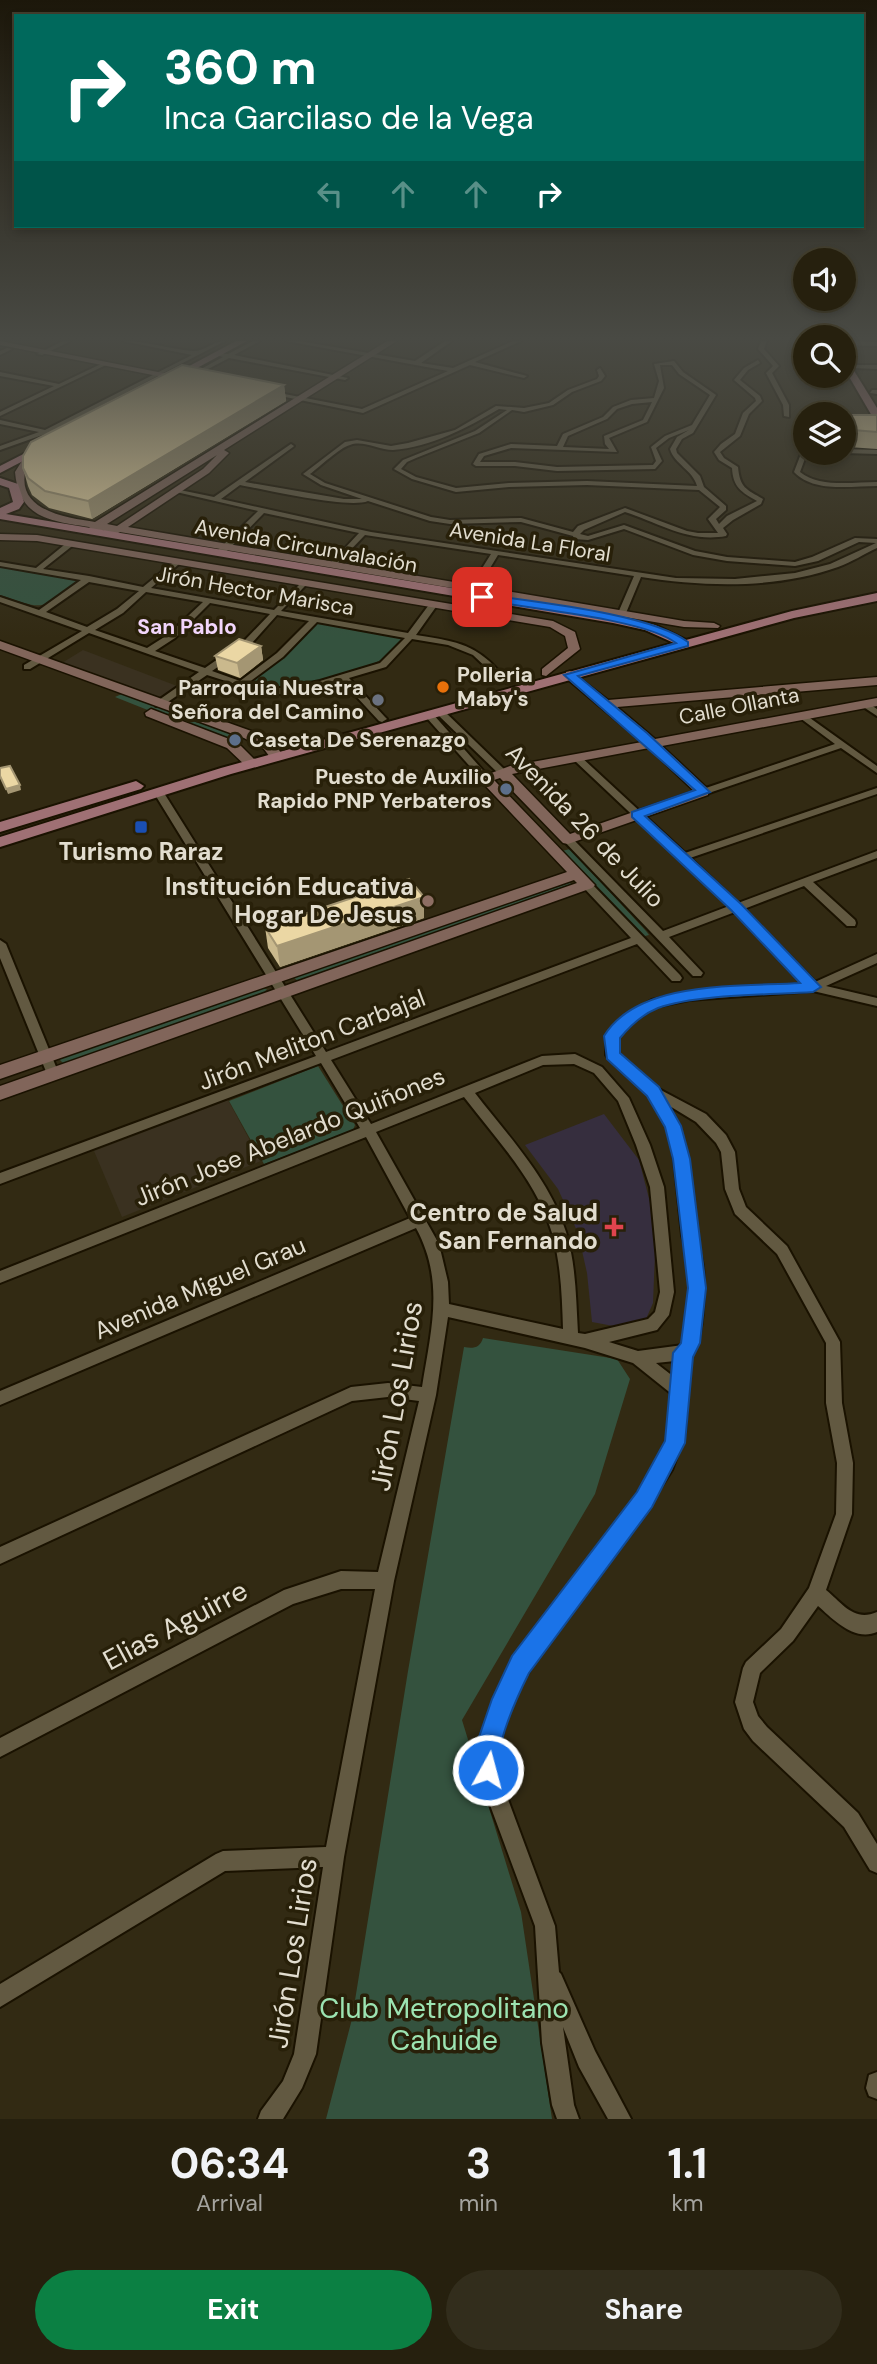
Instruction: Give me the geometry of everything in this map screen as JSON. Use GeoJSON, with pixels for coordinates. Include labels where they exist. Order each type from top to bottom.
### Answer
{"type":"FeatureCollection","features":[{"type":"Feature","properties":{"kind":"main road"},"geometry":{"type":"LineString","coordinates":[[0,461],[43,440]]}},
{"type":"Feature","properties":{"kind":"main road"},"geometry":{"type":"LineString","coordinates":[[0,470],[54,442]]}},
{"type":"Feature","properties":{"kind":"main road"},"geometry":{"type":"LineString","coordinates":[[0,481],[14,486],[19,500],[15,507],[0,514]]}},
{"type":"Feature","properties":{"kind":"main road","name":"Avenida Circunvalación"},"geometry":{"type":"LineString","coordinates":[[0,514],[85,534]]}},
{"type":"Feature","properties":{"kind":"main road","name":"Avenida Circunvalación"},"geometry":{"type":"LineString","coordinates":[[0,523],[85,534],[341,585],[471,600],[583,621],[658,644]]}},
{"type":"Feature","properties":{"kind":"main road","name":"Avenida Circunvalación"},"geometry":{"type":"LineString","coordinates":[[107,538],[223,550],[613,619],[672,635],[684,644]]}},
{"type":"Feature","properties":{"kind":"main road"},"geometry":{"type":"LineString","coordinates":[[273,751],[434,713],[658,644],[672,635],[828,596],[877,588]]}},
{"type":"Feature","properties":{"kind":"main road"},"geometry":{"type":"LineString","coordinates":[[0,827],[382,719],[558,675],[658,644],[684,644],[808,611],[877,597]]}},
{"type":"Feature","properties":{"kind":"main road"},"geometry":{"type":"LineString","coordinates":[[0,842],[159,793],[248,758]]}},
{"type":"Feature","properties":{"kind":"street"},"geometry":{"type":"LineString","coordinates":[[0,448],[23,440]]}},
{"type":"Feature","properties":{"kind":"street"},"geometry":{"type":"LineString","coordinates":[[39,569],[85,534],[238,440]]}},
{"type":"Feature","properties":{"kind":"street"},"geometry":{"type":"LineString","coordinates":[[107,538],[206,471],[228,449],[242,440]]}},
{"type":"Feature","properties":{"kind":"street"},"geometry":{"type":"LineString","coordinates":[[424,440],[398,447],[347,443],[306,474],[323,484],[438,521],[521,520],[577,537],[596,537],[616,527],[624,527],[693,553],[769,563],[805,562],[858,540],[877,543]]}},
{"type":"Feature","properties":{"kind":"street"},"geometry":{"type":"LineString","coordinates":[[457,440],[397,466],[406,475],[456,491],[509,485],[587,483],[701,488]]}},
{"type":"Feature","properties":{"kind":"street"},"geometry":{"type":"LineString","coordinates":[[559,449],[563,440]]}},
{"type":"Feature","properties":{"kind":"street"},"geometry":{"type":"LineString","coordinates":[[607,440],[615,451],[501,447],[481,455],[476,462],[479,466],[515,464],[557,469],[657,466],[659,461],[653,448],[663,440]]}},
{"type":"Feature","properties":{"kind":"street"},"geometry":{"type":"LineString","coordinates":[[577,537],[576,532],[581,528],[602,522],[621,510],[691,534],[710,537],[723,534],[712,519],[724,509],[723,506],[701,488],[698,477],[674,454],[673,449],[678,440]]}},
{"type":"Feature","properties":{"kind":"street"},"geometry":{"type":"LineString","coordinates":[[719,528],[730,518],[761,500],[739,488],[734,479],[735,467],[718,456],[721,447],[731,440]]}},
{"type":"Feature","properties":{"kind":"street"},"geometry":{"type":"LineString","coordinates":[[216,499],[291,446]]}},
{"type":"Feature","properties":{"kind":"street"},"geometry":{"type":"LineString","coordinates":[[856,451],[877,452]]}},
{"type":"Feature","properties":{"kind":"street"},"geometry":{"type":"LineString","coordinates":[[30,455],[22,466],[20,477],[32,506],[42,515],[78,520],[85,534]]}},
{"type":"Feature","properties":{"kind":"street"},"geometry":{"type":"LineString","coordinates":[[800,465],[797,472],[804,480],[877,484]]}},
{"type":"Feature","properties":{"kind":"street"},"geometry":{"type":"LineString","coordinates":[[239,483],[344,501],[379,500]]}},
{"type":"Feature","properties":{"kind":"street","name":"Avenida La Floral"},"geometry":{"type":"LineString","coordinates":[[176,491],[363,533],[638,576],[702,582],[764,578],[830,567],[877,543]]}},
{"type":"Feature","properties":{"kind":"street"},"geometry":{"type":"LineString","coordinates":[[223,550],[262,511]]}},
{"type":"Feature","properties":{"kind":"street"},"geometry":{"type":"LineString","coordinates":[[334,565],[363,533]]}},
{"type":"Feature","properties":{"kind":"street"},"geometry":{"type":"LineString","coordinates":[[0,537],[37,538],[85,534],[107,538],[176,562],[302,584],[341,585],[434,604],[471,600],[622,613],[714,626]]}},
{"type":"Feature","properties":{"kind":"street"},"geometry":{"type":"LineString","coordinates":[[223,550],[334,565],[553,624],[567,631],[574,639],[574,649],[558,675]]}},
{"type":"Feature","properties":{"kind":"street"},"geometry":{"type":"LineString","coordinates":[[471,600],[495,554]]}},
{"type":"Feature","properties":{"kind":"street"},"geometry":{"type":"LineString","coordinates":[[27,667],[92,630],[147,589],[176,562]]}},
{"type":"Feature","properties":{"kind":"street","name":"Jirón Hector Marisca"},"geometry":{"type":"LineString","coordinates":[[0,564],[464,646],[495,671]]}},
{"type":"Feature","properties":{"kind":"street"},"geometry":{"type":"LineString","coordinates":[[622,613],[638,576]]}},
{"type":"Feature","properties":{"kind":"street"},"geometry":{"type":"LineString","coordinates":[[41,612],[89,578]]}},
{"type":"Feature","properties":{"kind":"street"},"geometry":{"type":"LineString","coordinates":[[159,704],[248,642],[302,584]]}},
{"type":"Feature","properties":{"kind":"street"},"geometry":{"type":"LineString","coordinates":[[0,599],[266,691],[284,691],[344,678],[388,663],[434,604]]}},
{"type":"Feature","properties":{"kind":"street"},"geometry":{"type":"LineString","coordinates":[[150,650],[172,636],[209,600]]}},
{"type":"Feature","properties":{"kind":"street"},"geometry":{"type":"LineString","coordinates":[[241,684],[281,655],[315,619]]}},
{"type":"Feature","properties":{"kind":"street"},"geometry":{"type":"LineString","coordinates":[[0,645],[249,735],[273,751]]}},
{"type":"Feature","properties":{"kind":"street"},"geometry":{"type":"LineString","coordinates":[[0,657],[228,743],[248,758]]}},
{"type":"Feature","properties":{"kind":"street"},"geometry":{"type":"LineString","coordinates":[[558,675],[606,704],[646,745]]}},
{"type":"Feature","properties":{"kind":"street"},"geometry":{"type":"LineString","coordinates":[[558,675],[703,792]]}},
{"type":"Feature","properties":{"kind":"street"},"geometry":{"type":"LineString","coordinates":[[344,678],[382,719]]}},
{"type":"Feature","properties":{"kind":"street"},"geometry":{"type":"LineString","coordinates":[[606,704],[877,681]]}},
{"type":"Feature","properties":{"kind":"street"},"geometry":{"type":"LineString","coordinates":[[109,697],[121,689]]}},
{"type":"Feature","properties":{"kind":"street"},"geometry":{"type":"LineString","coordinates":[[871,703],[877,713]]}},
{"type":"Feature","properties":{"kind":"street","name":"Calle Ollanta"},"geometry":{"type":"LineString","coordinates":[[485,778],[502,772],[871,703]]}},
{"type":"Feature","properties":{"kind":"street","name":"Avenida 26 de Julio"},"geometry":{"type":"LineString","coordinates":[[434,713],[502,772],[697,974]]}},
{"type":"Feature","properties":{"kind":"street","name":"Avenida 26 de Julio"},"geometry":{"type":"LineString","coordinates":[[434,713],[485,778],[676,978]]}},
{"type":"Feature","properties":{"kind":"street"},"geometry":{"type":"LineString","coordinates":[[803,716],[877,770]]}},
{"type":"Feature","properties":{"kind":"street"},"geometry":{"type":"LineString","coordinates":[[568,840],[636,814],[841,745]]}},
{"type":"Feature","properties":{"kind":"street"},"geometry":{"type":"LineString","coordinates":[[577,758],[736,907],[813,987]]}},
{"type":"Feature","properties":{"kind":"street"},"geometry":{"type":"LineString","coordinates":[[684,857],[877,791]]}},
{"type":"Feature","properties":{"kind":"street","name":"Jirón Los Lirios"},"geometry":{"type":"LineString","coordinates":[[159,793],[369,1131],[432,1244],[441,1282],[442,1309],[428,1395],[385,1581],[334,1857],[310,2027],[298,2076]]}},
{"type":"Feature","properties":{"kind":"street"},"geometry":{"type":"LineString","coordinates":[[661,936],[872,856],[877,867]]}},
{"type":"Feature","properties":{"kind":"street"},"geometry":{"type":"LineString","coordinates":[[0,1072],[274,977],[582,880]]}},
{"type":"Feature","properties":{"kind":"street"},"geometry":{"type":"LineString","coordinates":[[0,1093],[283,993],[582,880]]}},
{"type":"Feature","properties":{"kind":"street"},"geometry":{"type":"LineString","coordinates":[[805,881],[851,923]]}},
{"type":"Feature","properties":{"kind":"street","name":"Jirón Meliton Carbajal"},"geometry":{"type":"LineString","coordinates":[[0,1179],[639,939]]}},
{"type":"Feature","properties":{"kind":"street"},"geometry":{"type":"LineString","coordinates":[[0,944],[53,1074]]}},
{"type":"Feature","properties":{"kind":"street"},"geometry":{"type":"LineString","coordinates":[[813,987],[877,958]]}},
{"type":"Feature","properties":{"kind":"street"},"geometry":{"type":"LineString","coordinates":[[877,1002],[813,987],[689,996],[652,1004],[627,1020],[612,1036],[612,1055],[653,1091],[701,1118],[721,1139],[727,1152],[732,1189],[740,1210],[782,1251],[833,1342],[834,1404],[845,1463],[844,1514],[816,1593],[787,1635],[752,1668],[744,1702],[751,1722],[760,1734],[851,1820],[877,1863]]}},
{"type":"Feature","properties":{"kind":"street","name":"Jirón Jose Abelardo Quiñones"},"geometry":{"type":"LineString","coordinates":[[0,1277],[542,1061],[575,1059],[598,1070],[623,1098],[643,1145],[657,1187],[667,1292],[662,1315],[652,1325],[578,1340]]}},
{"type":"Feature","properties":{"kind":"street"},"geometry":{"type":"LineString","coordinates":[[442,1309],[578,1340],[638,1357],[683,1353],[689,1349],[697,1288],[696,1264],[688,1236],[681,1159],[676,1137],[673,1126],[653,1091]]}},
{"type":"Feature","properties":{"kind":"street"},"geometry":{"type":"LineString","coordinates":[[467,1092],[531,1177],[554,1217],[578,1340]]}},
{"type":"Feature","properties":{"kind":"street","name":"Avenida Miguel Grau"},"geometry":{"type":"LineString","coordinates":[[0,1398],[419,1220]]}},
{"type":"Feature","properties":{"kind":"street"},"geometry":{"type":"LineString","coordinates":[[568,2119],[563,2105],[553,2043],[551,1974],[545,1926],[488,1770],[489,1743],[504,1699],[520,1664],[645,1500],[675,1443],[683,1353]]}},
{"type":"Feature","properties":{"kind":"street"},"geometry":{"type":"LineString","coordinates":[[638,1357],[680,1391]]}},
{"type":"Feature","properties":{"kind":"street"},"geometry":{"type":"LineString","coordinates":[[0,1556],[351,1394],[388,1390],[428,1395]]}},
{"type":"Feature","properties":{"kind":"street","name":"Elias Aguirre"},"geometry":{"type":"LineString","coordinates":[[0,1748],[290,1596],[341,1580],[385,1581]]}},
{"type":"Feature","properties":{"kind":"street"},"geometry":{"type":"LineString","coordinates":[[816,1593],[850,1622],[871,1626],[877,1621]]}},
{"type":"Feature","properties":{"kind":"street"},"geometry":{"type":"LineString","coordinates":[[0,1996],[223,1861],[334,1857]]}},
{"type":"Feature","properties":{"kind":"street"},"geometry":{"type":"LineString","coordinates":[[551,1974],[587,2059],[620,2119]]}},
{"type":"Feature","properties":{"kind":"street"},"geometry":{"type":"LineString","coordinates":[[269,2119],[286,2099],[298,2076]]}},
{"type":"Feature","properties":{"kind":"street"},"geometry":{"type":"LineString","coordinates":[[877,2083],[877,2088]]}},
{"type":"Feature","properties":{"kind":"shaded area"},"geometry":{"type":"Polygon","coordinates":[[[83,650],[177,686],[157,699],[62,663],[83,650]]]}},
{"type":"Feature","properties":{"kind":"shaded area"},"geometry":{"type":"Polygon","coordinates":[[[228,1100],[261,1161],[122,1217],[94,1151],[228,1100]]]}},
{"type":"Feature","properties":{"kind":"shaded area","name":"Centro de Salud San Fernando"},"geometry":{"type":"Polygon","coordinates":[[[604,1114],[639,1160],[652,1210],[655,1253],[653,1303],[646,1319],[624,1328],[592,1322],[587,1273],[578,1233],[558,1189],[525,1145],[604,1114]]]}},
{"type":"Feature","properties":{"kind":"green space"},"geometry":{"type":"Polygon","coordinates":[[[0,566],[78,578],[79,581],[49,602],[42,605],[27,604],[0,595],[0,566]]]}},
{"type":"Feature","properties":{"kind":"green space"},"geometry":{"type":"Polygon","coordinates":[[[315,620],[402,637],[404,640],[379,661],[331,678],[277,686],[246,682],[315,620]]]}},
{"type":"Feature","properties":{"kind":"green space"},"geometry":{"type":"Polygon","coordinates":[[[124,693],[236,735],[242,740],[233,744],[115,697],[124,693]]]}},
{"type":"Feature","properties":{"kind":"green space"},"geometry":{"type":"Polygon","coordinates":[[[570,849],[649,935],[641,937],[562,851],[570,849]]]}},
{"type":"Feature","properties":{"kind":"green space"},"geometry":{"type":"Polygon","coordinates":[[[567,880],[575,888],[308,980],[298,981],[293,977],[567,880]]]}},
{"type":"Feature","properties":{"kind":"green space"},"geometry":{"type":"Polygon","coordinates":[[[260,988],[267,989],[262,995],[71,1062],[63,1063],[58,1058],[260,988]]]}},
{"type":"Feature","properties":{"kind":"green space"},"geometry":{"type":"Polygon","coordinates":[[[318,1066],[355,1125],[353,1130],[264,1164],[229,1101],[318,1066]]]}},
{"type":"Feature","properties":{"kind":"green space","name":"Club Metropolitano Cahuide"},"geometry":{"type":"Polygon","coordinates":[[[483,1338],[617,1359],[630,1379],[595,1494],[462,1720],[521,1912],[552,2119],[326,2119],[352,2019],[464,1347],[476,1347],[483,1338]]]}},
{"type":"Feature","properties":{"kind":"building"},"geometry":{"type":"Polygon","coordinates":[[[191,440],[88,501],[45,491],[28,478],[23,468],[23,456],[31,442],[191,440]]]}},
{"type":"Feature","properties":{"kind":"building"},"geometry":{"type":"Polygon","coordinates":[[[239,639],[261,646],[237,663],[215,656],[239,639]]]}},
{"type":"Feature","properties":{"kind":"building"},"geometry":{"type":"Polygon","coordinates":[[[10,766],[20,785],[6,789],[0,776],[0,768],[10,766]]]}},
{"type":"Feature","properties":{"kind":"building"},"geometry":{"type":"Polygon","coordinates":[[[409,879],[424,897],[277,946],[265,927],[409,879]]]}},
{"type":"Feature","properties":{"kind":"place","name":"Polleria Maby's"},"geometry":{"type":"Point","coordinates":[443,687]}},
{"type":"Feature","properties":{"kind":"place","name":"Parroquia Nuestra Señora del Camino"},"geometry":{"type":"Point","coordinates":[378,700]}},
{"type":"Feature","properties":{"kind":"place","name":"Caseta De Serenazgo"},"geometry":{"type":"Point","coordinates":[235,740]}},
{"type":"Feature","properties":{"kind":"place","name":"Puesto de Auxilio Rapido PNP Yerbateros"},"geometry":{"type":"Point","coordinates":[506,789]}},
{"type":"Feature","properties":{"kind":"place","name":"Turismo Raraz"},"geometry":{"type":"Point","coordinates":[141,827]}},
{"type":"Feature","properties":{"kind":"place","name":"Institución Educativa Hogar De Jesus"},"geometry":{"type":"Point","coordinates":[428,901]}},
{"type":"Feature","properties":{"kind":"place","name":"Centro de Salud San Fernando"},"geometry":{"type":"Point","coordinates":[614,1227]}},
{"type":"Feature","properties":{"kind":"district","name":"San Pablo"},"geometry":{"type":"Point","coordinates":[187,627]}},
{"type":"Feature","properties":{"kind":"route"},"geometry":{"type":"LineString","coordinates":[[482,597],[656,628],[684,644],[570,675],[643,735],[703,792],[636,814],[736,907],[813,987],[689,996],[652,1004],[627,1020],[612,1036],[612,1055],[653,1091],[673,1126],[681,1159],[688,1236],[696,1264],[697,1288],[691,1343],[689,1349],[683,1353],[675,1443],[645,1500],[520,1664],[504,1699],[489,1743],[488,1770]]}}]}
